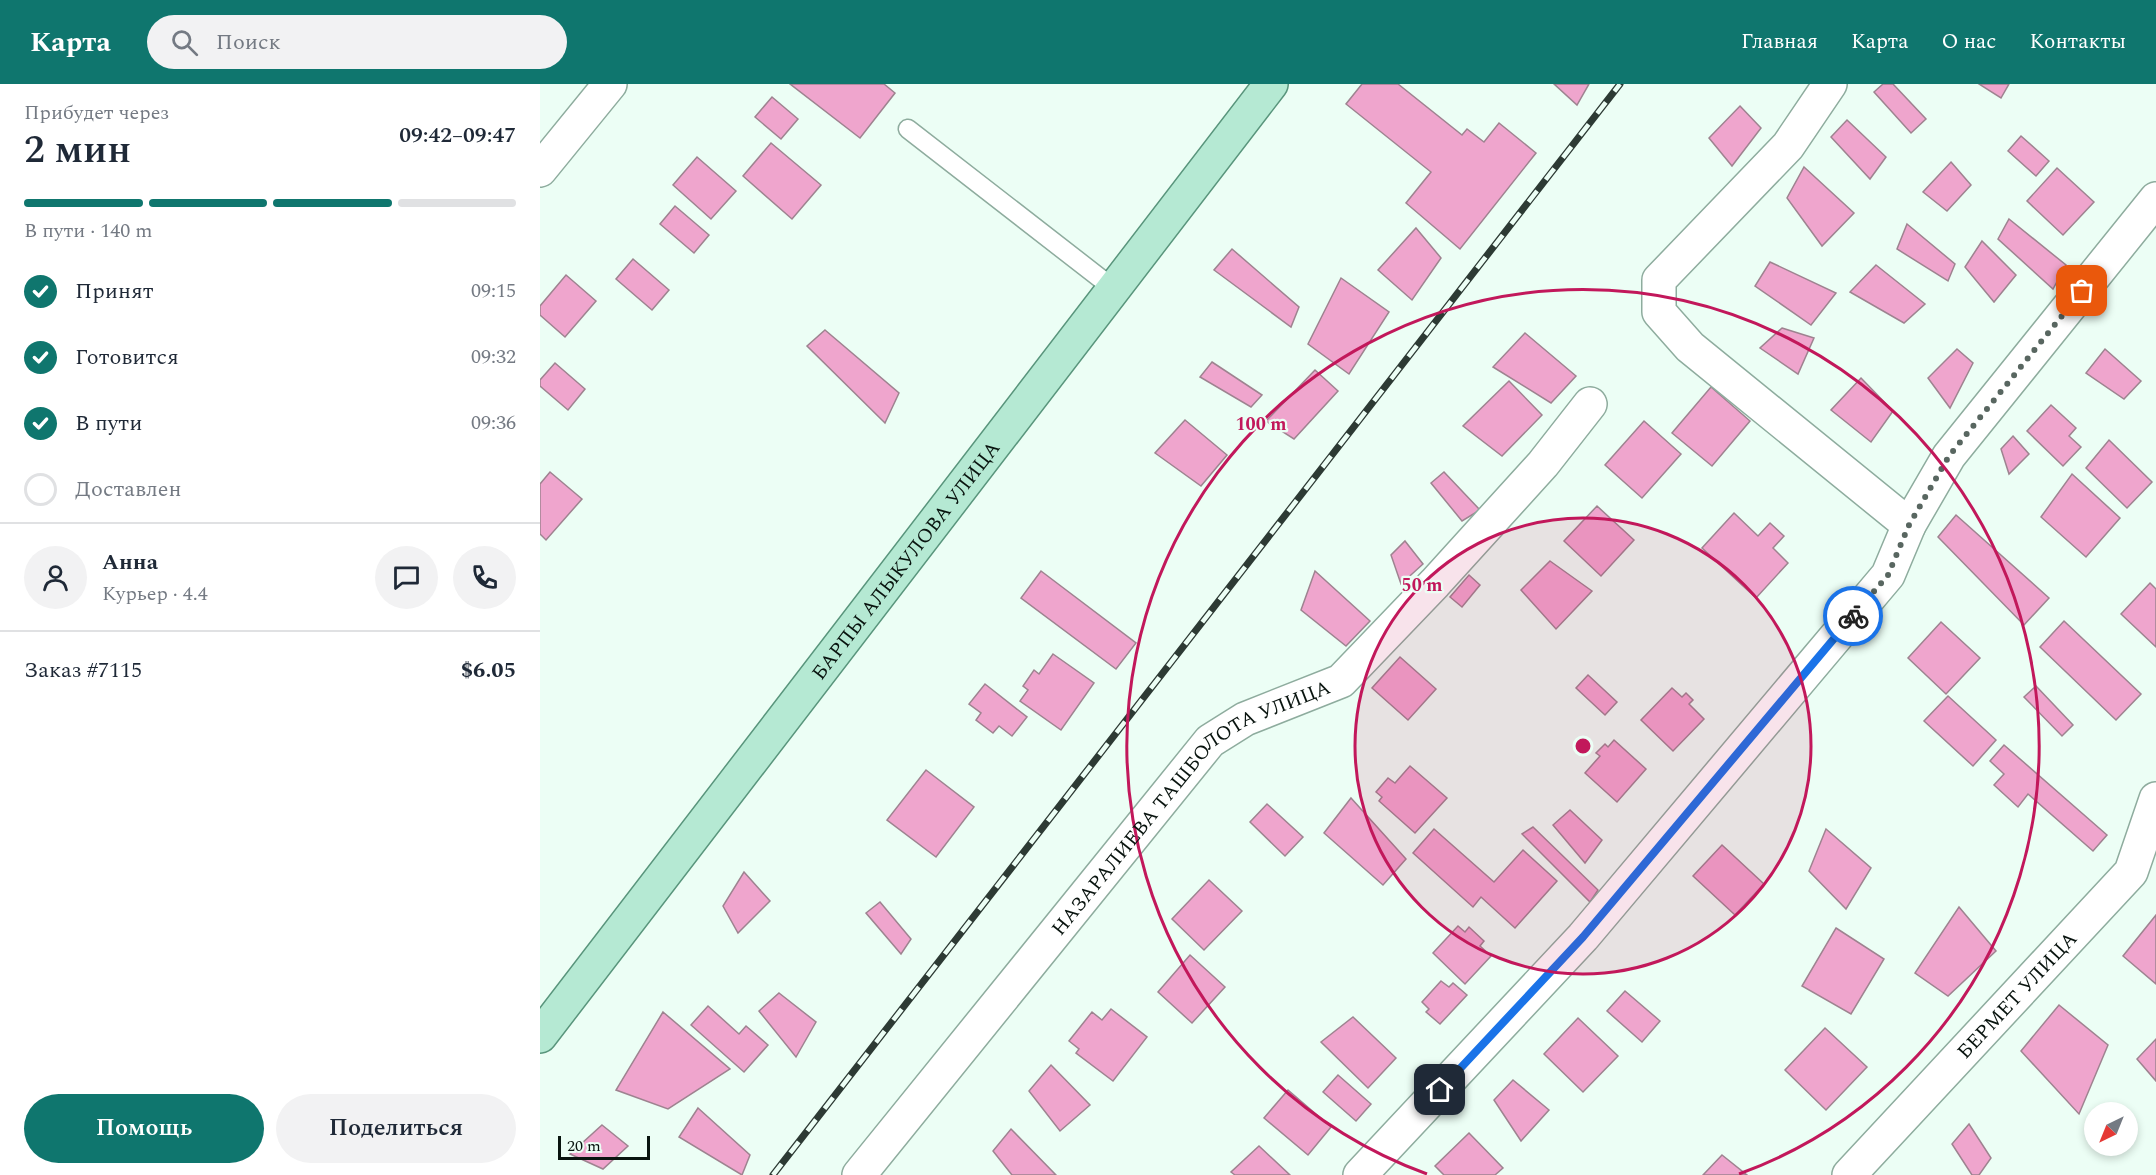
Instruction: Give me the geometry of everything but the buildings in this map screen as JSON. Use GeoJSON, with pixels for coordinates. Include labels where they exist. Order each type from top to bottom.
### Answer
{"type":"FeatureCollection","features":[{"type":"Feature","properties":{"kind":"main road","name":"БАРПЫ АЛЫКУЛОВА УЛИЦА"},"geometry":{"type":"LineString","coordinates":[[540,1036],[1271,84]]}},
{"type":"Feature","properties":{"kind":"street"},"geometry":{"type":"LineString","coordinates":[[540,170],[610,84]]}},
{"type":"Feature","properties":{"kind":"street"},"geometry":{"type":"LineString","coordinates":[[1830,84],[1788,146],[1659,280],[1659,312],[1690,347],[1909,525]]}},
{"type":"Feature","properties":{"kind":"street"},"geometry":{"type":"LineString","coordinates":[[1360,1175],[1583,937],[1888,575],[1909,525],[1949,456],[2156,199]]}},
{"type":"Feature","properties":{"kind":"street","name":"НАЗАРАЛИЕВА ТАШБОЛОТА УЛИЦА"},"geometry":{"type":"LineString","coordinates":[[859,1175],[1210,741],[1245,719],[1341,681],[1443,575],[1543,464],[1590,404]]}},
{"type":"Feature","properties":{"kind":"street","name":"БЕРМЕТ УЛИЦА"},"geometry":{"type":"LineString","coordinates":[[1849,1175],[2132,872],[2156,799]]}},
{"type":"Feature","properties":{"kind":"lane"},"geometry":{"type":"LineString","coordinates":[[908,129],[1114,289]]}},
{"type":"Feature","properties":{"kind":"railway"},"geometry":{"type":"LineString","coordinates":[[773,1175],[1620,84]]}},
{"type":"Feature","properties":{"kind":"way so far"},"geometry":{"type":"LineString","coordinates":[[1853,616],[1888,575],[1909,525],[1949,456],[2082,291]]}},
{"type":"Feature","properties":{"kind":"route"},"geometry":{"type":"LineString","coordinates":[[1440,1090],[1583,937],[1853,616]]}}]}
